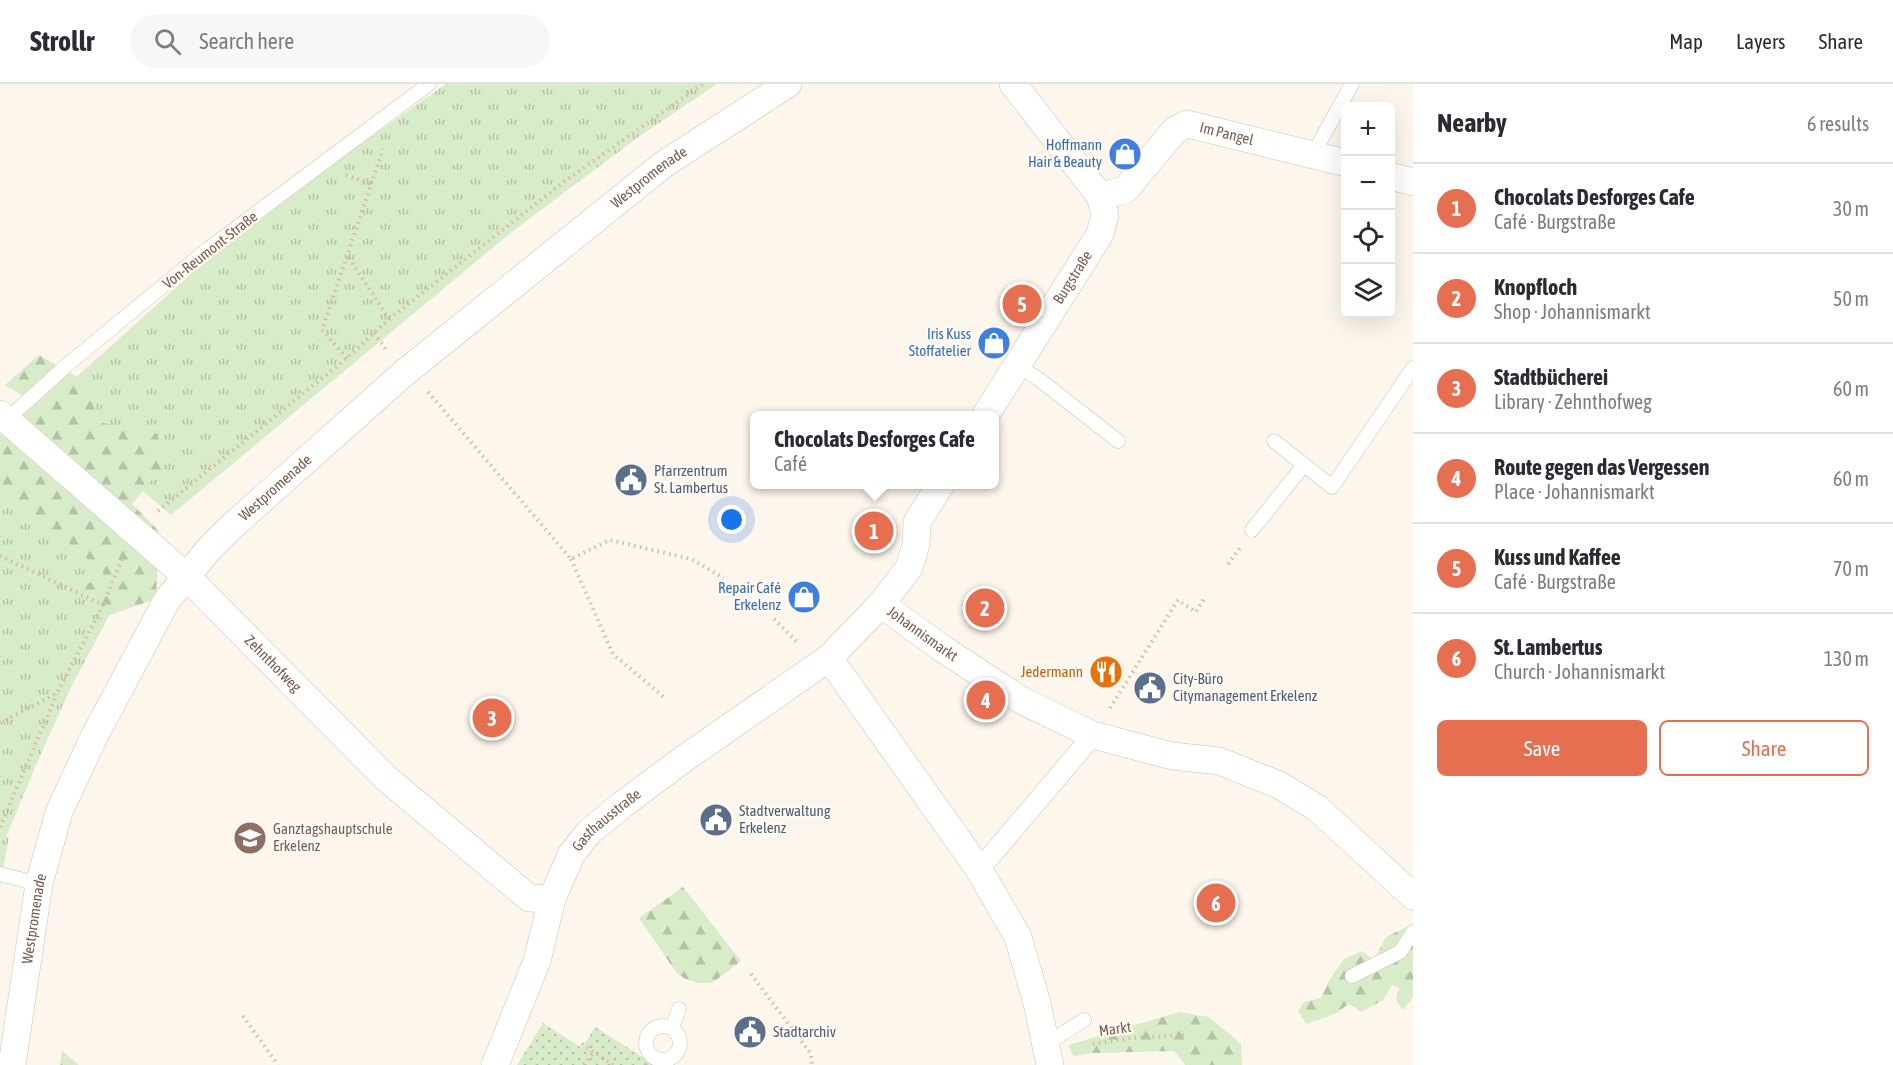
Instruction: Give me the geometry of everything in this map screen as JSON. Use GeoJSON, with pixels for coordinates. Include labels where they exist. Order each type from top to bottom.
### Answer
{"type":"FeatureCollection","features":[{"type":"Feature","properties":{"kind":"street","name":"Westpromenade"},"geometry":{"type":"LineString","coordinates":[[12,1065],[39,884],[59,812],[95,735],[167,600],[210,548],[230,528],[403,374],[664,165],[788,84]]}},
{"type":"Feature","properties":{"kind":"street"},"geometry":{"type":"LineString","coordinates":[[1012,84],[1100,196]]}},
{"type":"Feature","properties":{"kind":"street","name":"Im Pangel"},"geometry":{"type":"LineString","coordinates":[[1100,196],[1125,190],[1175,130],[1187,124],[1341,162]]}},
{"type":"Feature","properties":{"kind":"street"},"geometry":{"type":"LineString","coordinates":[[1395,177],[1413,182]]}},
{"type":"Feature","properties":{"kind":"street","name":"Burgstraße"},"geometry":{"type":"LineString","coordinates":[[988,411],[1100,234],[1105,214],[1100,196]]}},
{"type":"Feature","properties":{"kind":"street","name":"Zehnthofweg"},"geometry":{"type":"LineString","coordinates":[[2,420],[187,577],[386,778],[529,898],[552,899]]}},
{"type":"Feature","properties":{"kind":"street"},"geometry":{"type":"LineString","coordinates":[[881,604],[909,568],[916,545],[917,522],[938,489]]}},
{"type":"Feature","properties":{"kind":"street","name":"Johannismarkt"},"geometry":{"type":"LineString","coordinates":[[830,658],[881,604],[943,649],[1021,700],[1091,738],[1172,756],[1219,762],[1279,785],[1317,808],[1413,896]]}},
{"type":"Feature","properties":{"kind":"street"},"geometry":{"type":"LineString","coordinates":[[830,658],[978,868],[1018,937],[1037,1003],[1048,1054]]}},
{"type":"Feature","properties":{"kind":"street","name":"Gasthausstraße"},"geometry":{"type":"LineString","coordinates":[[495,1065],[537,961],[552,899],[571,855],[589,832],[685,758],[830,658]]}},
{"type":"Feature","properties":{"kind":"street"},"geometry":{"type":"LineString","coordinates":[[990,857],[1091,738]]}},
{"type":"Feature","properties":{"kind":"lane","name":"Von-Reumont-Straße"},"geometry":{"type":"LineString","coordinates":[[2,420],[208,249],[429,84]]}},
{"type":"Feature","properties":{"kind":"lane"},"geometry":{"type":"LineString","coordinates":[[1313,154],[1352,84]]}},
{"type":"Feature","properties":{"kind":"lane"},"geometry":{"type":"LineString","coordinates":[[1017,366],[1041,380],[1118,441]]}},
{"type":"Feature","properties":{"kind":"lane"},"geometry":{"type":"LineString","coordinates":[[1274,441],[1332,487],[1413,368]]}},
{"type":"Feature","properties":{"kind":"lane"},"geometry":{"type":"LineString","coordinates":[[1252,530],[1304,465]]}},
{"type":"Feature","properties":{"kind":"lane"},"geometry":{"type":"LineString","coordinates":[[0,874],[39,884]]}},
{"type":"Feature","properties":{"kind":"lane"},"geometry":{"type":"LineString","coordinates":[[1352,976],[1400,952],[1413,932]]}},
{"type":"Feature","properties":{"kind":"lane"},"geometry":{"type":"LineString","coordinates":[[672,1028],[678,1009]]}},
{"type":"Feature","properties":{"kind":"lane"},"geometry":{"type":"LineString","coordinates":[[1048,1054],[1084,1020]]}},
{"type":"Feature","properties":{"kind":"lane"},"geometry":{"type":"LineString","coordinates":[[658,1026],[672,1028],[678,1034],[679,1049],[668,1059],[650,1061],[646,1044],[651,1030],[658,1026]]}},
{"type":"Feature","properties":{"kind":"path"},"geometry":{"type":"LineString","coordinates":[[0,827],[57,693],[103,605],[134,531],[347,358],[389,319],[565,181],[703,84]]}},
{"type":"Feature","properties":{"kind":"path"},"geometry":{"type":"LineString","coordinates":[[347,358],[322,330],[398,106]]}},
{"type":"Feature","properties":{"kind":"path"},"geometry":{"type":"LineString","coordinates":[[347,255],[389,319]]}},
{"type":"Feature","properties":{"kind":"path"},"geometry":{"type":"LineString","coordinates":[[403,374],[428,392],[571,559],[613,654],[666,699]]}},
{"type":"Feature","properties":{"kind":"path"},"geometry":{"type":"LineString","coordinates":[[571,559],[610,540],[691,559],[724,579]]}},
{"type":"Feature","properties":{"kind":"path"},"geometry":{"type":"LineString","coordinates":[[0,556],[103,605]]}},
{"type":"Feature","properties":{"kind":"path"},"geometry":{"type":"LineString","coordinates":[[1091,738],[1178,600],[1196,612],[1206,596]]}},
{"type":"Feature","properties":{"kind":"path"},"geometry":{"type":"LineString","coordinates":[[0,723],[57,693]]}},
{"type":"Feature","properties":{"kind":"path"},"geometry":{"type":"LineString","coordinates":[[751,974],[811,1054],[812,1065]]}},
{"type":"Feature","properties":{"kind":"path"},"geometry":{"type":"LineString","coordinates":[[243,1016],[278,1065]]}},
{"type":"Feature","properties":{"kind":"path","name":"Markt"},"geometry":{"type":"LineString","coordinates":[[1048,1054],[1132,1038],[1186,1035]]}},
{"type":"Feature","properties":{"kind":"path"},"geometry":{"type":"LineString","coordinates":[[582,1044],[613,1065]]}},
{"type":"Feature","properties":{"kind":"path"},"geometry":{"type":"LineString","coordinates":[[584,1065],[594,1052]]}},
{"type":"Feature","properties":{"kind":"green space"},"geometry":{"type":"Polygon","coordinates":[[[446,84],[717,84],[641,135],[513,231],[171,515],[44,406],[200,266],[332,164],[446,84]]]}},
{"type":"Feature","properties":{"kind":"green space"},"geometry":{"type":"Polygon","coordinates":[[[39,355],[93,386],[98,422],[158,434],[161,469],[132,504],[159,531],[156,599],[101,618],[82,588],[104,573],[0,485],[0,424],[27,398],[5,385],[39,355]]]}},
{"type":"Feature","properties":{"kind":"green space"},"geometry":{"type":"Polygon","coordinates":[[[0,455],[134,569],[72,685],[36,765],[6,837],[9,836],[0,886],[0,455]]]}},
{"type":"Feature","properties":{"kind":"green space"},"geometry":{"type":"Polygon","coordinates":[[[683,887],[741,961],[712,983],[699,983],[685,979],[676,972],[639,918],[683,887]]]}},
{"type":"Feature","properties":{"kind":"green space"},"geometry":{"type":"Polygon","coordinates":[[[1413,924],[1413,997],[1403,1010],[1396,1000],[1399,988],[1392,985],[1383,1000],[1361,1012],[1349,1004],[1334,1014],[1306,1024],[1298,1011],[1304,1002],[1321,998],[1330,979],[1344,959],[1362,951],[1374,960],[1386,937],[1413,924]]]}},
{"type":"Feature","properties":{"kind":"green space"},"geometry":{"type":"Polygon","coordinates":[[[1179,1012],[1209,1017],[1241,1044],[1242,1065],[1185,1065],[1174,1051],[1092,1053],[1073,1056],[1069,1045],[1179,1012]]]}},
{"type":"Feature","properties":{"kind":"green space"},"geometry":{"type":"Polygon","coordinates":[[[543,1023],[582,1048],[595,1027],[655,1065],[517,1065],[543,1023]]]}},
{"type":"Feature","properties":{"kind":"green space"},"geometry":{"type":"Polygon","coordinates":[[[62,1051],[79,1065],[60,1065],[62,1051]]]}},
{"type":"Feature","properties":{"kind":"place","name":"Hoffmann Hair & Beauty"},"geometry":{"type":"Point","coordinates":[1125,154]}},
{"type":"Feature","properties":{"kind":"place","name":"Kuss und Kaffee"},"geometry":{"type":"Point","coordinates":[1022,304]}},
{"type":"Feature","properties":{"kind":"place","name":"Iris Kuss Stoffatelier"},"geometry":{"type":"Point","coordinates":[994,343]}},
{"type":"Feature","properties":{"kind":"place","name":"Pfarrzentrum St. Lambertus"},"geometry":{"type":"Point","coordinates":[631,480]}},
{"type":"Feature","properties":{"kind":"place","name":"Chocolats Desforges Cafe"},"geometry":{"type":"Point","coordinates":[874,531]}},
{"type":"Feature","properties":{"kind":"place","name":"Repair Café Erkelenz"},"geometry":{"type":"Point","coordinates":[804,597]}},
{"type":"Feature","properties":{"kind":"place","name":"Knopfloch"},"geometry":{"type":"Point","coordinates":[985,608]}},
{"type":"Feature","properties":{"kind":"place","name":"Jedermann"},"geometry":{"type":"Point","coordinates":[1106,672]}},
{"type":"Feature","properties":{"kind":"place","name":"City-Büro Citymanagement Erkelenz"},"geometry":{"type":"Point","coordinates":[1150,688]}},
{"type":"Feature","properties":{"kind":"place","name":"Route gegen das Vergessen"},"geometry":{"type":"Point","coordinates":[986,700]}},
{"type":"Feature","properties":{"kind":"place","name":"Stadtbücherei"},"geometry":{"type":"Point","coordinates":[492,718]}},
{"type":"Feature","properties":{"kind":"place","name":"Stadtverwaltung Erkelenz"},"geometry":{"type":"Point","coordinates":[716,820]}},
{"type":"Feature","properties":{"kind":"place","name":"Ganztagshauptschule Erkelenz"},"geometry":{"type":"Point","coordinates":[250,838]}},
{"type":"Feature","properties":{"kind":"place","name":"St. Lambertus"},"geometry":{"type":"Point","coordinates":[1216,903]}},
{"type":"Feature","properties":{"kind":"place","name":"Stadtarchiv"},"geometry":{"type":"Point","coordinates":[750,1032]}}]}
